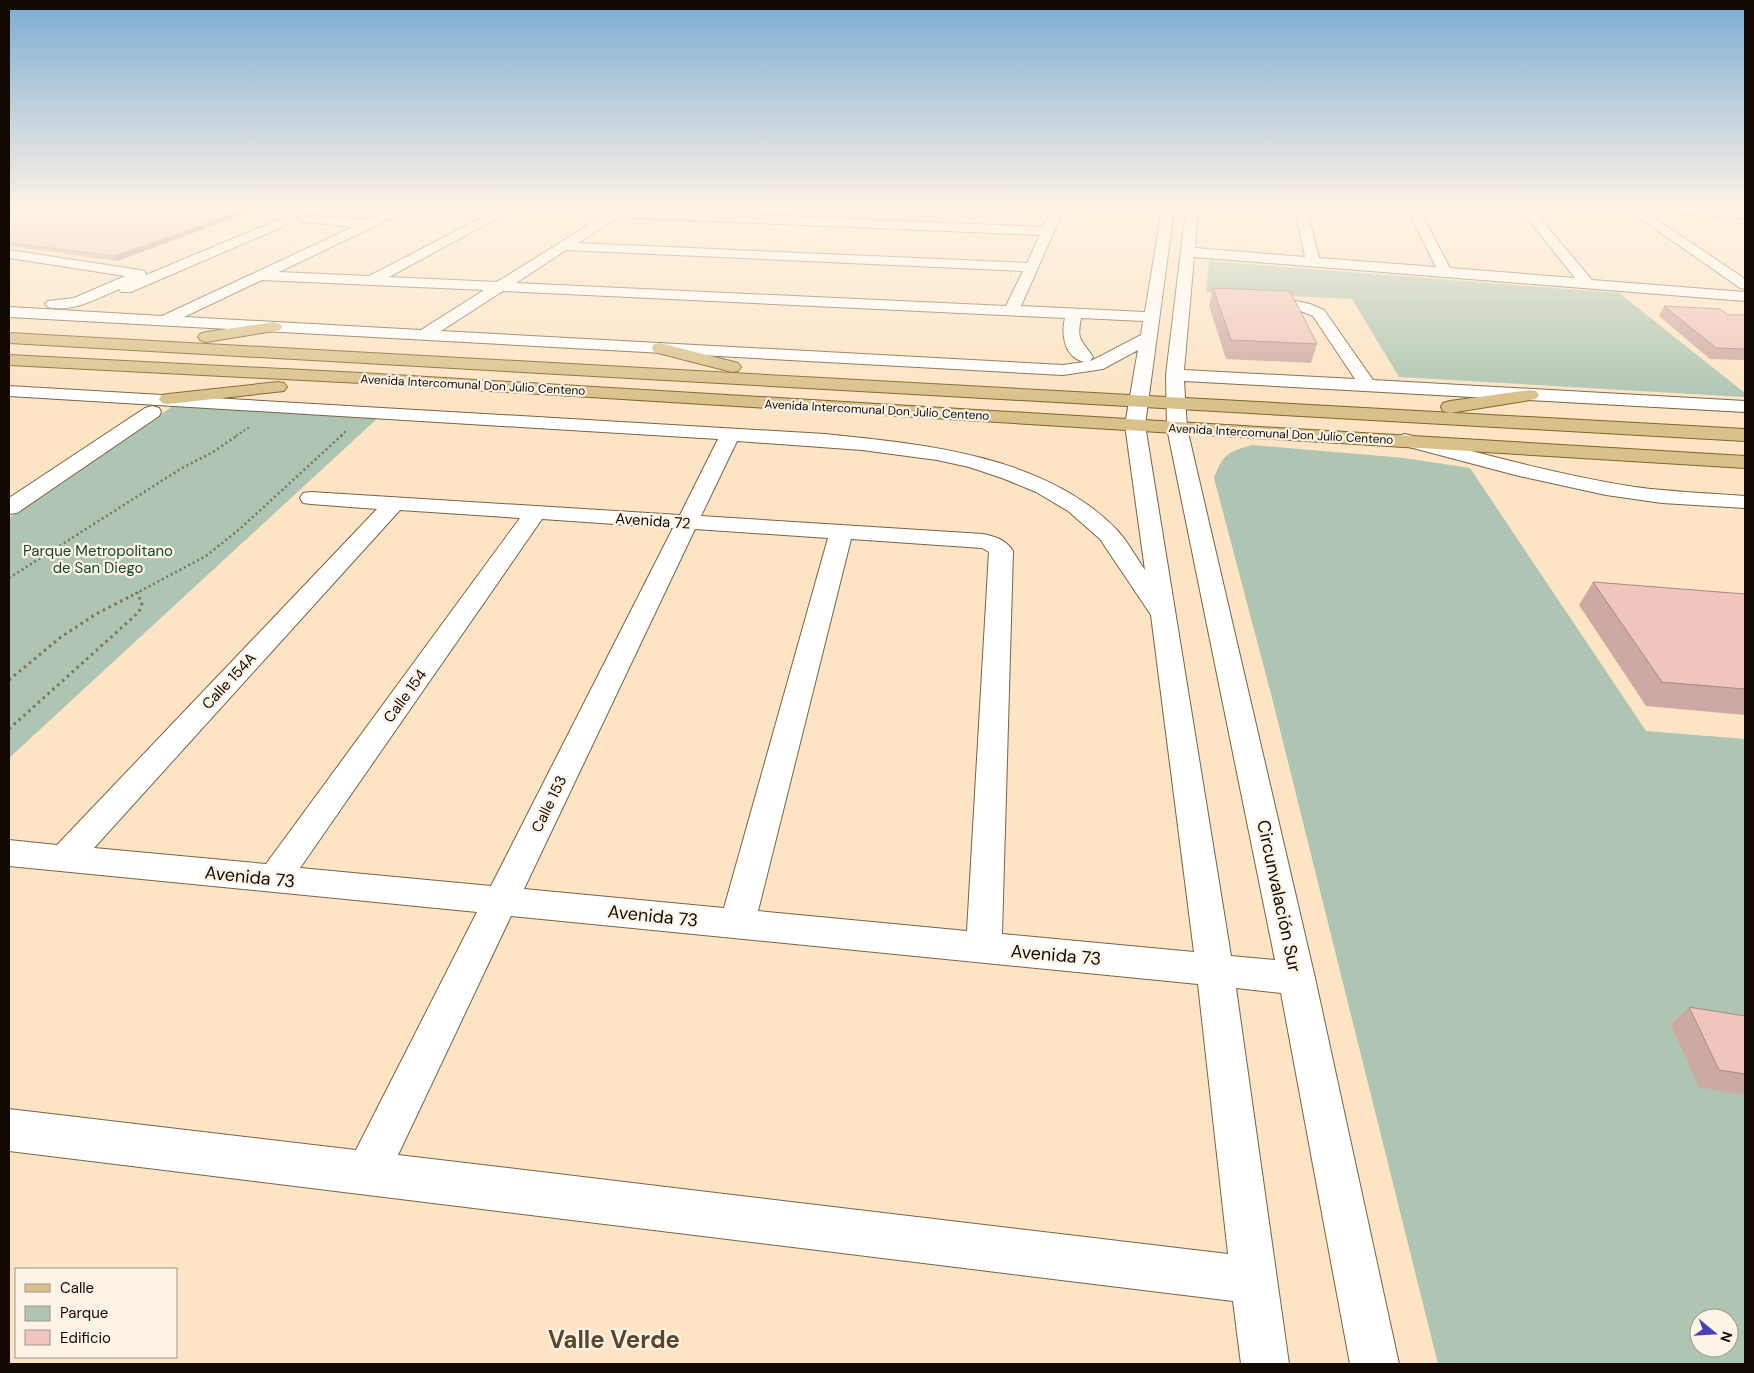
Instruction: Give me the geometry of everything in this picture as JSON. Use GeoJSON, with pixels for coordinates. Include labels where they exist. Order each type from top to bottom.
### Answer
{"type":"FeatureCollection","features":[{"type":"Feature","properties":{"kind":"main road"},"geometry":{"type":"LineString","coordinates":[[147,345],[274,327]]}},
{"type":"Feature","properties":{"kind":"main road","name":"Avenida Intercomunal Don Julio Centeno"},"geometry":{"type":"LineString","coordinates":[[9,338],[786,382],[1137,413]]}},
{"type":"Feature","properties":{"kind":"main road"},"geometry":{"type":"LineString","coordinates":[[660,348],[786,382]]}},
{"type":"Feature","properties":{"kind":"main road","name":"Avenida Intercomunal Don Julio Centeno"},"geometry":{"type":"LineString","coordinates":[[9,360],[1177,415],[1390,415],[1745,435]]}},
{"type":"Feature","properties":{"kind":"main road"},"geometry":{"type":"LineString","coordinates":[[9,376],[109,365]]}},
{"type":"Feature","properties":{"kind":"main road"},"geometry":{"type":"LineString","coordinates":[[168,399],[360,378]]}},
{"type":"Feature","properties":{"kind":"main road"},"geometry":{"type":"LineString","coordinates":[[1390,415],[1530,395]]}},
{"type":"Feature","properties":{"kind":"main road","name":"Avenida Intercomunal Don Julio Centeno"},"geometry":{"type":"LineString","coordinates":[[1177,415],[1405,440],[1745,462]]}},
{"type":"Feature","properties":{"kind":"street"},"geometry":{"type":"LineString","coordinates":[[9,302],[58,304],[77,302],[140,274],[135,273]]}},
{"type":"Feature","properties":{"kind":"street"},"geometry":{"type":"LineString","coordinates":[[65,315],[163,273]]}},
{"type":"Feature","properties":{"kind":"street"},"geometry":{"type":"LineString","coordinates":[[164,321],[261,273]]}},
{"type":"Feature","properties":{"kind":"street"},"geometry":{"type":"LineString","coordinates":[[373,280],[386,273]]}},
{"type":"Feature","properties":{"kind":"street"},"geometry":{"type":"LineString","coordinates":[[424,334],[521,273]]}},
{"type":"Feature","properties":{"kind":"street"},"geometry":{"type":"LineString","coordinates":[[1012,310],[1029,273]]}},
{"type":"Feature","properties":{"kind":"street"},"geometry":{"type":"LineString","coordinates":[[1158,273],[1146,339],[1137,413],[1215,970],[1253,1280],[1266,1364]]}},
{"type":"Feature","properties":{"kind":"street","name":"Circunvalación Sur"},"geometry":{"type":"LineString","coordinates":[[1186,273],[1176,368],[1177,415],[1297,978],[1375,1364]]}},
{"type":"Feature","properties":{"kind":"street"},"geometry":{"type":"LineString","coordinates":[[1458,273],[1745,296]]}},
{"type":"Feature","properties":{"kind":"street"},"geometry":{"type":"LineString","coordinates":[[1578,273],[1587,284]]}},
{"type":"Feature","properties":{"kind":"street"},"geometry":{"type":"LineString","coordinates":[[1727,273],[1745,285]]}},
{"type":"Feature","properties":{"kind":"street"},"geometry":{"type":"LineString","coordinates":[[218,277],[373,280],[1012,310],[1072,320],[1151,317]]}},
{"type":"Feature","properties":{"kind":"street"},"geometry":{"type":"LineString","coordinates":[[1246,302],[1294,304],[1309,307],[1319,313],[1368,386]]}},
{"type":"Feature","properties":{"kind":"street"},"geometry":{"type":"LineString","coordinates":[[9,312],[1063,370],[1097,365],[1146,339]]}},
{"type":"Feature","properties":{"kind":"street"},"geometry":{"type":"LineString","coordinates":[[1072,320],[1111,336],[1146,339]]}},
{"type":"Feature","properties":{"kind":"street"},"geometry":{"type":"LineString","coordinates":[[1072,320],[1071,341],[1074,348],[1085,357]]}},
{"type":"Feature","properties":{"kind":"street"},"geometry":{"type":"LineString","coordinates":[[1015,367],[1058,364],[1085,357],[1110,345],[1111,336]]}},
{"type":"Feature","properties":{"kind":"street"},"geometry":{"type":"LineString","coordinates":[[1176,368],[1318,383],[1745,406]]}},
{"type":"Feature","properties":{"kind":"street"},"geometry":{"type":"LineString","coordinates":[[9,391],[168,399],[825,440],[917,450],[969,461],[1016,476],[1071,502],[1107,532],[1164,615]]}},
{"type":"Feature","properties":{"kind":"street"},"geometry":{"type":"LineString","coordinates":[[9,411],[40,393]]}},
{"type":"Feature","properties":{"kind":"street"},"geometry":{"type":"LineString","coordinates":[[9,508],[152,412]]}},
{"type":"Feature","properties":{"kind":"street","name":"Calle 153"},"geometry":{"type":"LineString","coordinates":[[367,1173],[730,435]]}},
{"type":"Feature","properties":{"kind":"street"},"geometry":{"type":"LineString","coordinates":[[1405,440],[1486,463],[1581,484],[1637,494],[1745,502]]}},
{"type":"Feature","properties":{"kind":"street","name":"Avenida 72"},"geometry":{"type":"LineString","coordinates":[[311,498],[983,541],[994,544],[1001,550],[984,948]]}},
{"type":"Feature","properties":{"kind":"street","name":"Calle 154A"},"geometry":{"type":"LineString","coordinates":[[64,859],[394,504]]}},
{"type":"Feature","properties":{"kind":"street","name":"Calle 154"},"geometry":{"type":"LineString","coordinates":[[274,879],[535,513]]}},
{"type":"Feature","properties":{"kind":"street"},"geometry":{"type":"LineString","coordinates":[[737,924],[841,533]]}},
{"type":"Feature","properties":{"kind":"street","name":"Avenida 73"},"geometry":{"type":"LineString","coordinates":[[9,853],[1297,978]]}},
{"type":"Feature","properties":{"kind":"street"},"geometry":{"type":"LineString","coordinates":[[9,1130],[1253,1280]]}},
{"type":"Feature","properties":{"kind":"path"},"geometry":{"type":"LineString","coordinates":[[9,578],[182,468],[214,452],[279,406]]}},
{"type":"Feature","properties":{"kind":"path"},"geometry":{"type":"LineString","coordinates":[[9,680],[62,636],[96,614],[206,556],[242,527],[367,412]]}},
{"type":"Feature","properties":{"kind":"path"},"geometry":{"type":"LineString","coordinates":[[9,729],[139,612],[142,604],[137,592]]}},
{"type":"Feature","properties":{"kind":"green space"},"geometry":{"type":"Polygon","coordinates":[[[1208,273],[1364,273],[1619,293],[1745,393],[1745,397],[1399,377],[1352,299],[1206,292],[1208,273]]]}},
{"type":"Feature","properties":{"kind":"green space","name":"Parque Metropolitano de San Diego"},"geometry":{"type":"Polygon","coordinates":[[[176,404],[380,416],[9,758],[9,518],[176,404]]]}},
{"type":"Feature","properties":{"kind":"green space"},"geometry":{"type":"Polygon","coordinates":[[[1252,445],[1404,458],[1470,468],[1646,731],[1745,739],[1745,1364],[1438,1364],[1272,698],[1214,478],[1220,464],[1232,452],[1252,445]]]}},
{"type":"Feature","properties":{"kind":"building"},"geometry":{"type":"Polygon","coordinates":[[[1213,288],[1290,291],[1317,344],[1231,340],[1213,288]]]}},
{"type":"Feature","properties":{"kind":"building"},"geometry":{"type":"Polygon","coordinates":[[[1664,306],[1720,309],[1728,315],[1745,315],[1745,349],[1716,348],[1664,306]]]}},
{"type":"Feature","properties":{"kind":"building"},"geometry":{"type":"Polygon","coordinates":[[[1593,582],[1745,594],[1745,689],[1662,682],[1593,582]]]}},
{"type":"Feature","properties":{"kind":"building"},"geometry":{"type":"Polygon","coordinates":[[[1689,1007],[1745,1016],[1745,1074],[1719,1070],[1689,1007]]]}},
{"type":"Feature","properties":{"kind":"district","name":"Valle Verde"},"geometry":{"type":"Point","coordinates":[614,1339]}}]}
